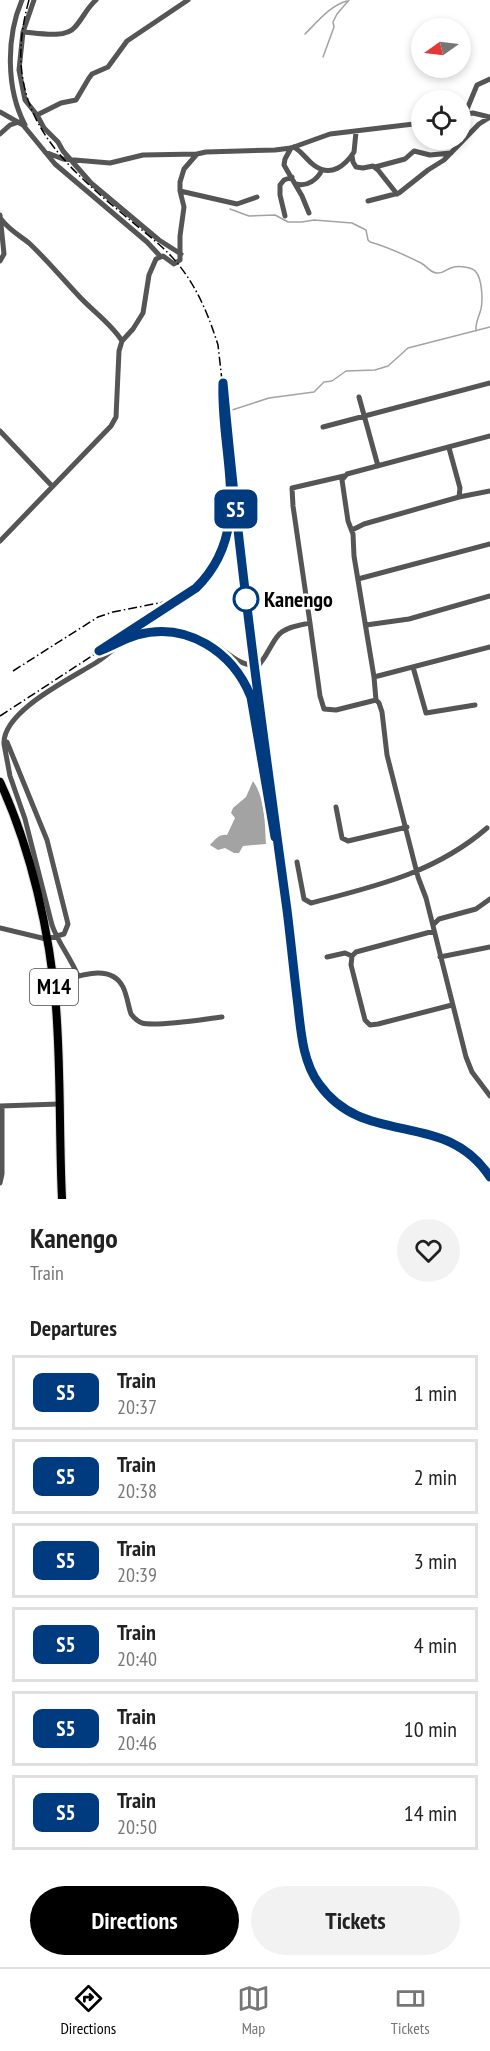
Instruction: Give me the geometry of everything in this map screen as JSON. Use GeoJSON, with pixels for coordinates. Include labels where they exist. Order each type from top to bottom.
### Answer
{"type":"FeatureCollection","features":[{"type":"Feature","properties":{"kind":"highway","name":"M14"},"geometry":{"type":"LineString","coordinates":[[0,782],[24,833],[53,983],[58,1035],[62,1199]]}},
{"type":"Feature","properties":{"kind":"street"},"geometry":{"type":"LineString","coordinates":[[22,0],[13,27],[10,58],[15,95],[27,129]]}},
{"type":"Feature","properties":{"kind":"street"},"geometry":{"type":"LineString","coordinates":[[34,0],[23,32],[19,70],[25,100],[44,128],[91,183],[164,244],[181,254]]}},
{"type":"Feature","properties":{"kind":"street"},"geometry":{"type":"LineString","coordinates":[[23,32],[57,35],[67,33],[76,27],[88,7],[96,0]]}},
{"type":"Feature","properties":{"kind":"street"},"geometry":{"type":"LineString","coordinates":[[172,0],[173,9]]}},
{"type":"Feature","properties":{"kind":"street"},"geometry":{"type":"LineString","coordinates":[[37,115],[61,103],[76,100],[92,74],[108,67],[127,41],[188,0]]}},
{"type":"Feature","properties":{"kind":"street"},"geometry":{"type":"LineString","coordinates":[[471,97],[477,85],[490,79]]}},
{"type":"Feature","properties":{"kind":"street"},"geometry":{"type":"LineString","coordinates":[[0,112],[19,122],[55,164],[147,242],[160,256],[174,264],[178,262],[181,254],[180,236],[184,207],[180,191],[181,176],[187,164],[196,154]]}},
{"type":"Feature","properties":{"kind":"street"},"geometry":{"type":"LineString","coordinates":[[471,115],[490,117]]}},
{"type":"Feature","properties":{"kind":"street"},"geometry":{"type":"LineString","coordinates":[[368,201],[397,194],[451,153],[479,124],[490,117]]}},
{"type":"Feature","properties":{"kind":"street"},"geometry":{"type":"LineString","coordinates":[[0,134],[10,125],[19,122]]}},
{"type":"Feature","properties":{"kind":"street"},"geometry":{"type":"LineString","coordinates":[[45,152],[63,159],[110,163],[143,155],[236,153],[292,147],[330,134],[411,124]]}},
{"type":"Feature","properties":{"kind":"street"},"geometry":{"type":"LineString","coordinates":[[356,132],[352,162],[356,167],[375,167],[405,159],[414,151],[434,155],[451,153]]}},
{"type":"Feature","properties":{"kind":"street"},"geometry":{"type":"LineString","coordinates":[[292,147],[305,154],[315,166],[322,170],[338,169],[352,156]]}},
{"type":"Feature","properties":{"kind":"street"},"geometry":{"type":"LineString","coordinates":[[292,147],[284,162],[285,168],[296,184],[309,213]]}},
{"type":"Feature","properties":{"kind":"street"},"geometry":{"type":"LineString","coordinates":[[375,167],[397,194]]}},
{"type":"Feature","properties":{"kind":"street"},"geometry":{"type":"LineString","coordinates":[[296,184],[308,184],[318,177],[322,170]]}},
{"type":"Feature","properties":{"kind":"street"},"geometry":{"type":"LineString","coordinates":[[285,216],[280,185],[292,177]]}},
{"type":"Feature","properties":{"kind":"street"},"geometry":{"type":"LineString","coordinates":[[180,191],[237,204],[257,197]]}},
{"type":"Feature","properties":{"kind":"street"},"geometry":{"type":"LineString","coordinates":[[1,217],[7,228],[28,243],[58,272],[77,294],[116,331],[122,341]]}},
{"type":"Feature","properties":{"kind":"street"},"geometry":{"type":"LineString","coordinates":[[0,261],[4,254],[1,217]]}},
{"type":"Feature","properties":{"kind":"street"},"geometry":{"type":"LineString","coordinates":[[0,541],[111,426],[116,417],[118,354],[122,341],[134,329],[143,313],[149,275],[154,262],[160,256]]}},
{"type":"Feature","properties":{"kind":"street"},"geometry":{"type":"LineString","coordinates":[[323,428],[364,415],[490,383]]}},
{"type":"Feature","properties":{"kind":"street"},"geometry":{"type":"LineString","coordinates":[[359,398],[378,466]]}},
{"type":"Feature","properties":{"kind":"street"},"geometry":{"type":"LineString","coordinates":[[0,431],[52,486]]}},
{"type":"Feature","properties":{"kind":"street"},"geometry":{"type":"LineString","coordinates":[[376,700],[336,710],[324,709],[320,696],[292,488],[490,436]]}},
{"type":"Feature","properties":{"kind":"street"},"geometry":{"type":"LineString","coordinates":[[450,448],[460,488],[459,497]]}},
{"type":"Feature","properties":{"kind":"street"},"geometry":{"type":"LineString","coordinates":[[344,476],[343,487],[348,521],[352,530],[376,700],[381,712],[387,755],[466,1057],[472,1072],[490,1096]]}},
{"type":"Feature","properties":{"kind":"street"},"geometry":{"type":"LineString","coordinates":[[352,530],[364,524],[459,497],[490,491]]}},
{"type":"Feature","properties":{"kind":"street"},"geometry":{"type":"LineString","coordinates":[[358,579],[490,544]]}},
{"type":"Feature","properties":{"kind":"street"},"geometry":{"type":"LineString","coordinates":[[366,625],[410,618],[490,596]]}},
{"type":"Feature","properties":{"kind":"street"},"geometry":{"type":"LineString","coordinates":[[78,976],[57,938],[24,833],[4,744],[3,737],[6,728],[24,709],[97,662],[138,632],[160,629],[185,632],[212,642],[243,663],[254,666],[259,665],[266,656],[279,632],[310,623]]}},
{"type":"Feature","properties":{"kind":"street"},"geometry":{"type":"LineString","coordinates":[[374,677],[490,647]]}},
{"type":"Feature","properties":{"kind":"street"},"geometry":{"type":"LineString","coordinates":[[413,667],[426,713],[475,705]]}},
{"type":"Feature","properties":{"kind":"street"},"geometry":{"type":"LineString","coordinates":[[0,928],[46,939],[57,938],[67,931],[67,917],[47,840],[7,742],[4,744]]}},
{"type":"Feature","properties":{"kind":"street"},"geometry":{"type":"LineString","coordinates":[[16,792],[25,788]]}},
{"type":"Feature","properties":{"kind":"street"},"geometry":{"type":"LineString","coordinates":[[336,807],[342,838],[348,841],[407,827]]}},
{"type":"Feature","properties":{"kind":"street"},"geometry":{"type":"LineString","coordinates":[[297,862],[304,899],[311,903],[373,887],[417,872],[468,844],[487,828]]}},
{"type":"Feature","properties":{"kind":"street"},"geometry":{"type":"LineString","coordinates":[[352,956],[364,950],[434,928],[439,919],[476,909],[490,899]]}},
{"type":"Feature","properties":{"kind":"street"},"geometry":{"type":"LineString","coordinates":[[440,957],[490,947]]}},
{"type":"Feature","properties":{"kind":"street"},"geometry":{"type":"LineString","coordinates":[[327,957],[345,952],[352,956]]}},
{"type":"Feature","properties":{"kind":"street"},"geometry":{"type":"LineString","coordinates":[[352,956],[351,965],[365,1020],[370,1025],[452,1005]]}},
{"type":"Feature","properties":{"kind":"street"},"geometry":{"type":"LineString","coordinates":[[53,983],[78,976],[107,972],[122,985],[131,1014],[144,1023],[222,1017]]}},
{"type":"Feature","properties":{"kind":"street"},"geometry":{"type":"LineString","coordinates":[[0,1183],[3,1174],[1,1106],[59,1104]]}},
{"type":"Feature","properties":{"kind":"shaded area"},"geometry":{"type":"Polygon","coordinates":[[[253,781],[262,803],[266,844],[243,846],[239,853],[225,848],[218,850],[210,845],[220,836],[227,835],[235,818],[231,813],[233,808],[246,797],[253,781]]]}},
{"type":"Feature","properties":{"kind":"waterway"},"geometry":{"type":"LineString","coordinates":[[323,57],[334,27],[333,22],[349,0]]}},
{"type":"Feature","properties":{"kind":"waterway"},"geometry":{"type":"LineString","coordinates":[[305,34],[330,10],[347,1]]}},
{"type":"Feature","properties":{"kind":"waterway"},"geometry":{"type":"LineString","coordinates":[[230,209],[249,216],[275,215],[288,222],[314,220],[352,223],[366,230],[370,242],[409,257],[435,273],[442,273],[456,267],[472,269],[478,275],[482,295],[476,331]]}},
{"type":"Feature","properties":{"kind":"waterway"},"geometry":{"type":"LineString","coordinates":[[232,410],[269,398],[314,392],[324,382],[332,381],[346,371],[375,370],[388,366],[408,348],[490,327]]}},
{"type":"Feature","properties":{"kind":"railway"},"geometry":{"type":"LineString","coordinates":[[29,0],[22,36],[21,69],[27,98],[39,124],[55,148],[75,171],[172,257],[200,298],[218,345],[254,666],[301,1032],[309,1065],[320,1086],[340,1106],[368,1121],[447,1139],[470,1153],[490,1177]]}},
{"type":"Feature","properties":{"kind":"railway"},"geometry":{"type":"LineString","coordinates":[[0,716],[196,588],[210,572],[221,554],[228,535],[231,514]]}},
{"type":"Feature","properties":{"kind":"railway"},"geometry":{"type":"LineString","coordinates":[[13,671],[98,617],[169,601]]}},
{"type":"Feature","properties":{"kind":"railway"},"geometry":{"type":"LineString","coordinates":[[126,639],[147,634],[168,633],[187,636],[206,643],[236,668],[247,686],[254,707]]}},
{"type":"Feature","properties":{"kind":"train","name":"S5"},"geometry":{"type":"LineString","coordinates":[[275,837],[255,710],[247,687],[234,666],[199,639],[172,632],[138,635],[99,651],[196,588],[208,576],[220,555],[227,539],[231,512],[222,407],[223,383],[254,666],[305,1055],[320,1086],[340,1106],[368,1121],[439,1136],[470,1153],[490,1177]]}},
{"type":"Feature","properties":{"kind":"place","name":"Kanengo"},"geometry":{"type":"Point","coordinates":[246,599]}}]}
